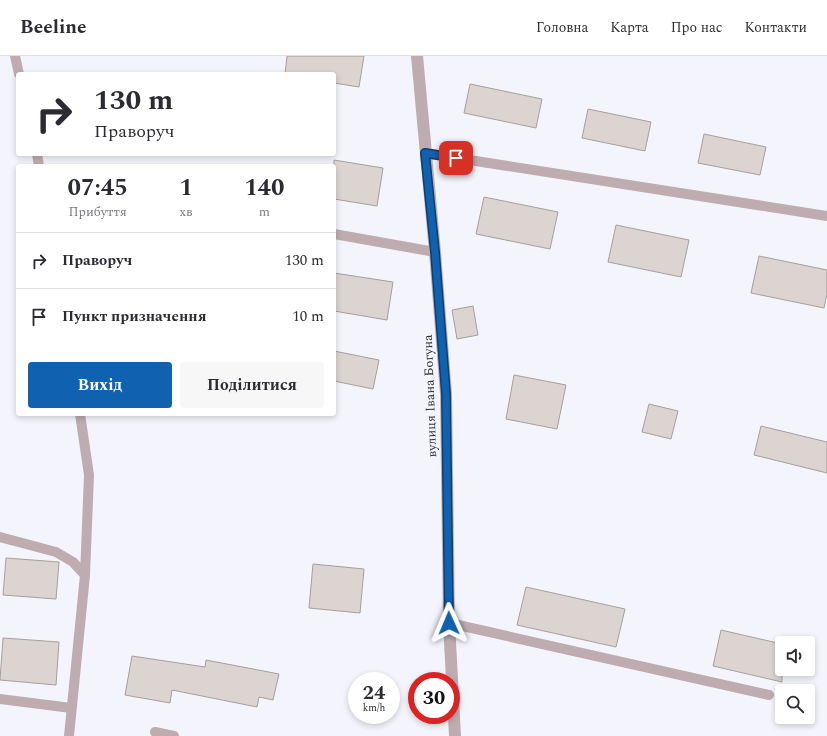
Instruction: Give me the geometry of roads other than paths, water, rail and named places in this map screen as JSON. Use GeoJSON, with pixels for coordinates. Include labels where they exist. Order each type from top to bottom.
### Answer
{"type":"FeatureCollection","features":[{"type":"Feature","properties":{"kind":"street","name":"вулиця Івана Богуна"},"geometry":{"type":"LineString","coordinates":[[417,56],[446,394],[449,623],[455,736]]}},
{"type":"Feature","properties":{"kind":"lane"},"geometry":{"type":"LineString","coordinates":[[15,56],[19,72]]}},
{"type":"Feature","properties":{"kind":"lane"},"geometry":{"type":"LineString","coordinates":[[425,153],[827,216]]}},
{"type":"Feature","properties":{"kind":"lane"},"geometry":{"type":"LineString","coordinates":[[336,234],[435,252]]}},
{"type":"Feature","properties":{"kind":"lane"},"geometry":{"type":"LineString","coordinates":[[69,736],[85,575],[90,475],[80,416]]}},
{"type":"Feature","properties":{"kind":"lane"},"geometry":{"type":"LineString","coordinates":[[0,537],[56,552],[73,562],[85,575]]}},
{"type":"Feature","properties":{"kind":"lane"},"geometry":{"type":"LineString","coordinates":[[449,623],[769,694]]}},
{"type":"Feature","properties":{"kind":"lane"},"geometry":{"type":"LineString","coordinates":[[0,699],[72,708]]}},
{"type":"Feature","properties":{"kind":"lane"},"geometry":{"type":"LineString","coordinates":[[155,732],[174,736]]}}]}
